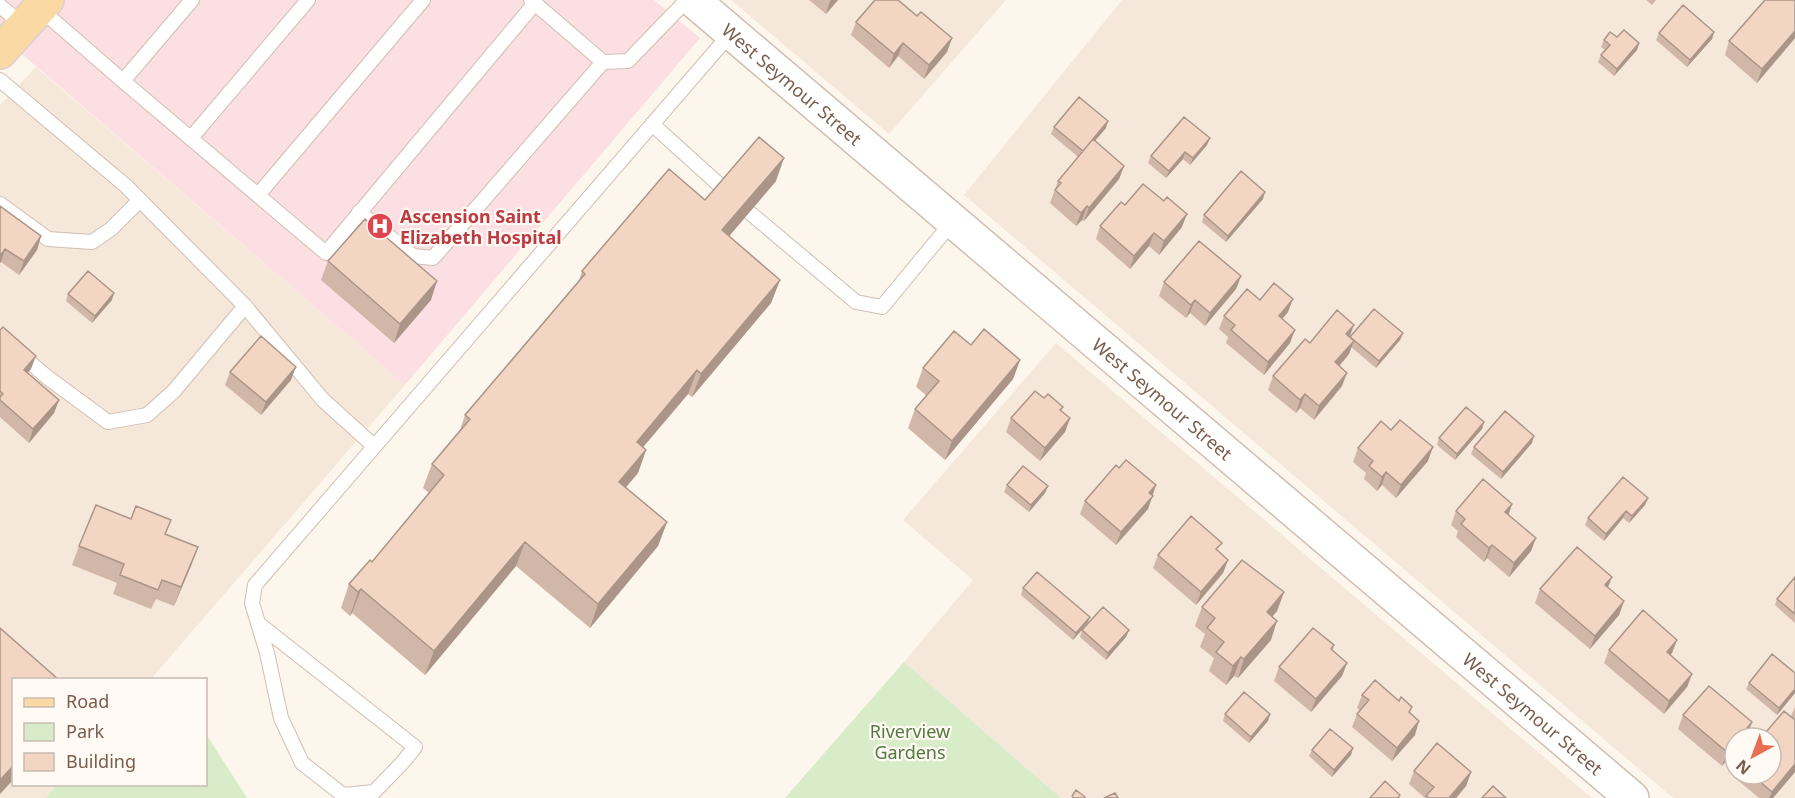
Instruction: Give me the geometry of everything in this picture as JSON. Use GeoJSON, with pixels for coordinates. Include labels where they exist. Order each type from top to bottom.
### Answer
{"type":"FeatureCollection","features":[{"type":"Feature","properties":{"kind":"main road"},"geometry":{"type":"LineString","coordinates":[[0,52],[28,10]]}},
{"type":"Feature","properties":{"kind":"street","name":"West Seymour Street"},"geometry":{"type":"LineString","coordinates":[[693,0],[1632,798]]}},
{"type":"Feature","properties":{"kind":"lane"},"geometry":{"type":"LineString","coordinates":[[123,81],[192,0]]}},
{"type":"Feature","properties":{"kind":"lane"},"geometry":{"type":"LineString","coordinates":[[190,138],[308,0]]}},
{"type":"Feature","properties":{"kind":"lane"},"geometry":{"type":"LineString","coordinates":[[258,195],[423,0]]}},
{"type":"Feature","properties":{"kind":"lane"},"geometry":{"type":"LineString","coordinates":[[28,10],[123,81],[326,253],[533,2],[603,62],[628,61],[687,0]]}},
{"type":"Feature","properties":{"kind":"lane"},"geometry":{"type":"LineString","coordinates":[[258,624],[415,747],[374,792],[343,795],[302,763],[281,718],[267,653],[258,624],[252,603],[255,585],[731,33]]}},
{"type":"Feature","properties":{"kind":"lane"},"geometry":{"type":"LineString","coordinates":[[359,213],[413,256],[433,258],[603,62]]}},
{"type":"Feature","properties":{"kind":"lane"},"geometry":{"type":"LineString","coordinates":[[0,80],[126,186],[245,306],[323,400],[374,446]]}},
{"type":"Feature","properties":{"kind":"lane"},"geometry":{"type":"LineString","coordinates":[[652,124],[725,190]]}},
{"type":"Feature","properties":{"kind":"lane"},"geometry":{"type":"LineString","coordinates":[[0,204],[48,239],[92,242],[111,229],[140,200]]}},
{"type":"Feature","properties":{"kind":"lane"},"geometry":{"type":"LineString","coordinates":[[749,212],[856,302],[882,307],[953,221]]}},
{"type":"Feature","properties":{"kind":"lane"},"geometry":{"type":"LineString","coordinates":[[0,337],[47,377],[108,422],[147,415],[174,391],[245,306]]}},
{"type":"Feature","properties":{"kind":"shaded area","name":"Ascension Saint Elizabeth Hospital"},"geometry":{"type":"Polygon","coordinates":[[[0,0],[654,0],[700,38],[405,385],[0,35],[0,0]]]}},
{"type":"Feature","properties":{"kind":"shaded area"},"geometry":{"type":"Polygon","coordinates":[[[731,0],[1006,0],[889,134],[731,0]]]}},
{"type":"Feature","properties":{"kind":"shaded area"},"geometry":{"type":"Polygon","coordinates":[[[1122,0],[1795,0],[1795,798],[1673,798],[964,195],[1122,0]]]}},
{"type":"Feature","properties":{"kind":"shaded area"},"geometry":{"type":"Polygon","coordinates":[[[36,67],[405,385],[152,678],[12,678],[12,786],[56,786],[45,798],[0,798],[0,105],[36,67]]]}},
{"type":"Feature","properties":{"kind":"shaded area"},"geometry":{"type":"Polygon","coordinates":[[[1056,343],[1592,798],[1061,798],[904,662],[973,580],[903,520],[1056,343]]]}},
{"type":"Feature","properties":{"kind":"green space","name":"Riverview Gardens"},"geometry":{"type":"Polygon","coordinates":[[[904,662],[1061,798],[785,798],[904,662]]]}},
{"type":"Feature","properties":{"kind":"green space"},"geometry":{"type":"Polygon","coordinates":[[[207,736],[247,798],[45,798],[56,786],[207,786],[207,736]]]}},
{"type":"Feature","properties":{"kind":"building"},"geometry":{"type":"Polygon","coordinates":[[[875,0],[898,0],[917,16],[921,12],[952,38],[929,65],[903,43],[894,54],[856,22],[875,0]]]}},
{"type":"Feature","properties":{"kind":"building"},"geometry":{"type":"Polygon","coordinates":[[[1765,0],[1795,0],[1795,31],[1762,69],[1729,41],[1765,0]]]}},
{"type":"Feature","properties":{"kind":"building"},"geometry":{"type":"Polygon","coordinates":[[[1683,5],[1714,32],[1690,60],[1659,33],[1683,5]]]}},
{"type":"Feature","properties":{"kind":"building"},"geometry":{"type":"Polygon","coordinates":[[[1624,30],[1639,43],[1617,69],[1601,55],[1610,45],[1604,40],[1610,32],[1617,37],[1624,30]]]}},
{"type":"Feature","properties":{"kind":"building"},"geometry":{"type":"Polygon","coordinates":[[[1079,97],[1108,121],[1083,151],[1054,127],[1079,97]]]}},
{"type":"Feature","properties":{"kind":"building"},"geometry":{"type":"Polygon","coordinates":[[[1184,117],[1210,138],[1193,158],[1185,152],[1169,171],[1151,156],[1184,117]]]}},
{"type":"Feature","properties":{"kind":"building"},"geometry":{"type":"Polygon","coordinates":[[[759,137],[784,158],[722,230],[780,280],[701,374],[697,370],[637,442],[646,450],[619,482],[667,522],[598,604],[525,542],[434,651],[361,589],[358,592],[349,584],[370,560],[372,562],[444,475],[432,464],[470,419],[465,415],[585,274],[582,271],[669,169],[705,200],[759,137]]]}},
{"type":"Feature","properties":{"kind":"building"},"geometry":{"type":"Polygon","coordinates":[[[1093,139],[1124,166],[1089,208],[1087,206],[1081,213],[1055,190],[1061,183],[1058,181],[1093,139]]]}},
{"type":"Feature","properties":{"kind":"building"},"geometry":{"type":"Polygon","coordinates":[[[1241,171],[1265,192],[1228,236],[1204,215],[1241,171]]]}},
{"type":"Feature","properties":{"kind":"building"},"geometry":{"type":"Polygon","coordinates":[[[1143,184],[1164,201],[1167,197],[1187,214],[1164,241],[1154,233],[1134,256],[1100,226],[1121,202],[1125,205],[1143,184]]]}},
{"type":"Feature","properties":{"kind":"building"},"geometry":{"type":"Polygon","coordinates":[[[0,206],[41,236],[24,261],[5,249],[0,256],[0,206]]]}},
{"type":"Feature","properties":{"kind":"building"},"geometry":{"type":"Polygon","coordinates":[[[365,219],[437,281],[400,324],[328,261],[365,219]]]}},
{"type":"Feature","properties":{"kind":"building"},"geometry":{"type":"Polygon","coordinates":[[[1199,241],[1241,276],[1210,313],[1195,300],[1191,305],[1164,282],[1199,241]]]}},
{"type":"Feature","properties":{"kind":"building"},"geometry":{"type":"Polygon","coordinates":[[[88,271],[114,293],[95,316],[68,294],[88,271]]]}},
{"type":"Feature","properties":{"kind":"building"},"geometry":{"type":"Polygon","coordinates":[[[1274,283],[1293,299],[1279,316],[1295,330],[1268,362],[1231,330],[1235,325],[1224,316],[1247,289],[1260,300],[1274,283]]]}},
{"type":"Feature","properties":{"kind":"building"},"geometry":{"type":"Polygon","coordinates":[[[1374,309],[1403,333],[1379,361],[1350,337],[1374,309]]]}},
{"type":"Feature","properties":{"kind":"building"},"geometry":{"type":"Polygon","coordinates":[[[1337,310],[1354,325],[1346,334],[1354,341],[1335,362],[1347,373],[1319,406],[1305,394],[1300,400],[1273,376],[1305,339],[1310,343],[1337,310]]]}},
{"type":"Feature","properties":{"kind":"building"},"geometry":{"type":"Polygon","coordinates":[[[3,327],[36,356],[24,370],[59,400],[33,429],[0,400],[3,394],[0,391],[0,330],[3,327]]]}},
{"type":"Feature","properties":{"kind":"building"},"geometry":{"type":"Polygon","coordinates":[[[984,329],[1020,360],[952,441],[915,409],[939,381],[923,368],[954,331],[971,345],[984,329]]]}},
{"type":"Feature","properties":{"kind":"building"},"geometry":{"type":"Polygon","coordinates":[[[261,336],[296,367],[266,402],[230,372],[261,336]]]}},
{"type":"Feature","properties":{"kind":"building"},"geometry":{"type":"Polygon","coordinates":[[[1035,391],[1044,398],[1048,394],[1063,407],[1060,410],[1070,418],[1045,448],[1011,418],[1035,391]]]}},
{"type":"Feature","properties":{"kind":"building"},"geometry":{"type":"Polygon","coordinates":[[[1466,407],[1484,422],[1457,454],[1439,438],[1466,407]]]}},
{"type":"Feature","properties":{"kind":"building"},"geometry":{"type":"Polygon","coordinates":[[[1505,411],[1534,436],[1503,472],[1474,447],[1505,411]]]}},
{"type":"Feature","properties":{"kind":"building"},"geometry":{"type":"Polygon","coordinates":[[[1400,420],[1433,447],[1401,485],[1386,472],[1382,477],[1369,466],[1373,461],[1358,448],[1381,421],[1391,430],[1400,420]]]}},
{"type":"Feature","properties":{"kind":"building"},"geometry":{"type":"Polygon","coordinates":[[[1126,460],[1156,485],[1149,493],[1153,496],[1121,532],[1085,501],[1116,465],[1119,468],[1126,460]]]}},
{"type":"Feature","properties":{"kind":"building"},"geometry":{"type":"Polygon","coordinates":[[[1023,466],[1048,486],[1031,505],[1007,485],[1023,466]]]}},
{"type":"Feature","properties":{"kind":"building"},"geometry":{"type":"Polygon","coordinates":[[[1623,477],[1648,498],[1632,516],[1626,511],[1606,534],[1588,518],[1623,477]]]}},
{"type":"Feature","properties":{"kind":"building"},"geometry":{"type":"Polygon","coordinates":[[[1483,479],[1512,504],[1505,512],[1536,538],[1514,563],[1492,545],[1489,548],[1461,524],[1465,519],[1456,511],[1483,479]]]}},
{"type":"Feature","properties":{"kind":"building"},"geometry":{"type":"Polygon","coordinates":[[[96,505],[131,519],[136,506],[171,520],[165,534],[198,547],[181,587],[162,580],[158,590],[120,575],[124,564],[79,546],[96,505]]]}},
{"type":"Feature","properties":{"kind":"building"},"geometry":{"type":"Polygon","coordinates":[[[1191,516],[1222,543],[1216,549],[1228,560],[1201,592],[1158,555],[1191,516]]]}},
{"type":"Feature","properties":{"kind":"building"},"geometry":{"type":"Polygon","coordinates":[[[1577,547],[1612,577],[1605,585],[1624,601],[1595,636],[1540,589],[1577,547]]]}},
{"type":"Feature","properties":{"kind":"building"},"geometry":{"type":"Polygon","coordinates":[[[1242,560],[1284,592],[1267,612],[1277,621],[1244,659],[1241,657],[1233,666],[1216,652],[1224,642],[1207,628],[1215,618],[1202,607],[1242,560]]]}},
{"type":"Feature","properties":{"kind":"building"},"geometry":{"type":"Polygon","coordinates":[[[1037,572],[1090,617],[1076,633],[1023,588],[1037,572]]]}},
{"type":"Feature","properties":{"kind":"building"},"geometry":{"type":"Polygon","coordinates":[[[1795,577],[1795,614],[1777,599],[1795,577]]]}},
{"type":"Feature","properties":{"kind":"building"},"geometry":{"type":"Polygon","coordinates":[[[1103,607],[1129,630],[1108,653],[1082,630],[1103,607]]]}},
{"type":"Feature","properties":{"kind":"building"},"geometry":{"type":"Polygon","coordinates":[[[1643,610],[1677,640],[1667,652],[1692,674],[1669,701],[1609,650],[1643,610]]]}},
{"type":"Feature","properties":{"kind":"building"},"geometry":{"type":"Polygon","coordinates":[[[0,628],[57,678],[12,678],[12,767],[0,780],[0,628]]]}},
{"type":"Feature","properties":{"kind":"building"},"geometry":{"type":"Polygon","coordinates":[[[1313,628],[1334,645],[1331,649],[1347,663],[1316,699],[1279,667],[1313,628]]]}},
{"type":"Feature","properties":{"kind":"building"},"geometry":{"type":"Polygon","coordinates":[[[1772,654],[1795,673],[1795,689],[1779,708],[1749,683],[1772,654]]]}},
{"type":"Feature","properties":{"kind":"building"},"geometry":{"type":"Polygon","coordinates":[[[1375,680],[1399,701],[1401,697],[1412,707],[1409,712],[1419,721],[1397,748],[1357,714],[1369,700],[1362,695],[1375,680]]]}},
{"type":"Feature","properties":{"kind":"building"},"geometry":{"type":"Polygon","coordinates":[[[1709,686],[1752,722],[1749,726],[1723,726],[1723,749],[1683,715],[1709,686]]]}},
{"type":"Feature","properties":{"kind":"building"},"geometry":{"type":"Polygon","coordinates":[[[1244,692],[1270,714],[1251,737],[1225,714],[1244,692]]]}},
{"type":"Feature","properties":{"kind":"building"},"geometry":{"type":"Polygon","coordinates":[[[1784,711],[1795,720],[1795,764],[1783,779],[1783,726],[1771,726],[1784,711]]]}},
{"type":"Feature","properties":{"kind":"building"},"geometry":{"type":"Polygon","coordinates":[[[1330,729],[1353,748],[1334,770],[1312,750],[1330,729]]]}},
{"type":"Feature","properties":{"kind":"building"},"geometry":{"type":"Polygon","coordinates":[[[1437,743],[1471,772],[1449,798],[1426,796],[1434,787],[1414,771],[1437,743]]]}},
{"type":"Feature","properties":{"kind":"building"},"geometry":{"type":"Polygon","coordinates":[[[1385,781],[1400,795],[1398,798],[1370,798],[1385,781]]]}},
{"type":"Feature","properties":{"kind":"building"},"geometry":{"type":"Polygon","coordinates":[[[1493,786],[1506,798],[1482,798],[1493,786]]]}},
{"type":"Feature","properties":{"kind":"building"},"geometry":{"type":"Polygon","coordinates":[[[1765,786],[1777,786],[1772,792],[1765,786]]]}},
{"type":"Feature","properties":{"kind":"building"},"geometry":{"type":"Polygon","coordinates":[[[1076,790],[1085,797],[1074,798],[1072,796],[1076,790]]]}},
{"type":"Feature","properties":{"kind":"building"},"geometry":{"type":"Polygon","coordinates":[[[1115,793],[1118,798],[1104,798],[1115,793]]]}},
{"type":"Feature","properties":{"kind":"place","name":"Ascension Saint Elizabeth Hospital"},"geometry":{"type":"Point","coordinates":[380,226]}}]}
